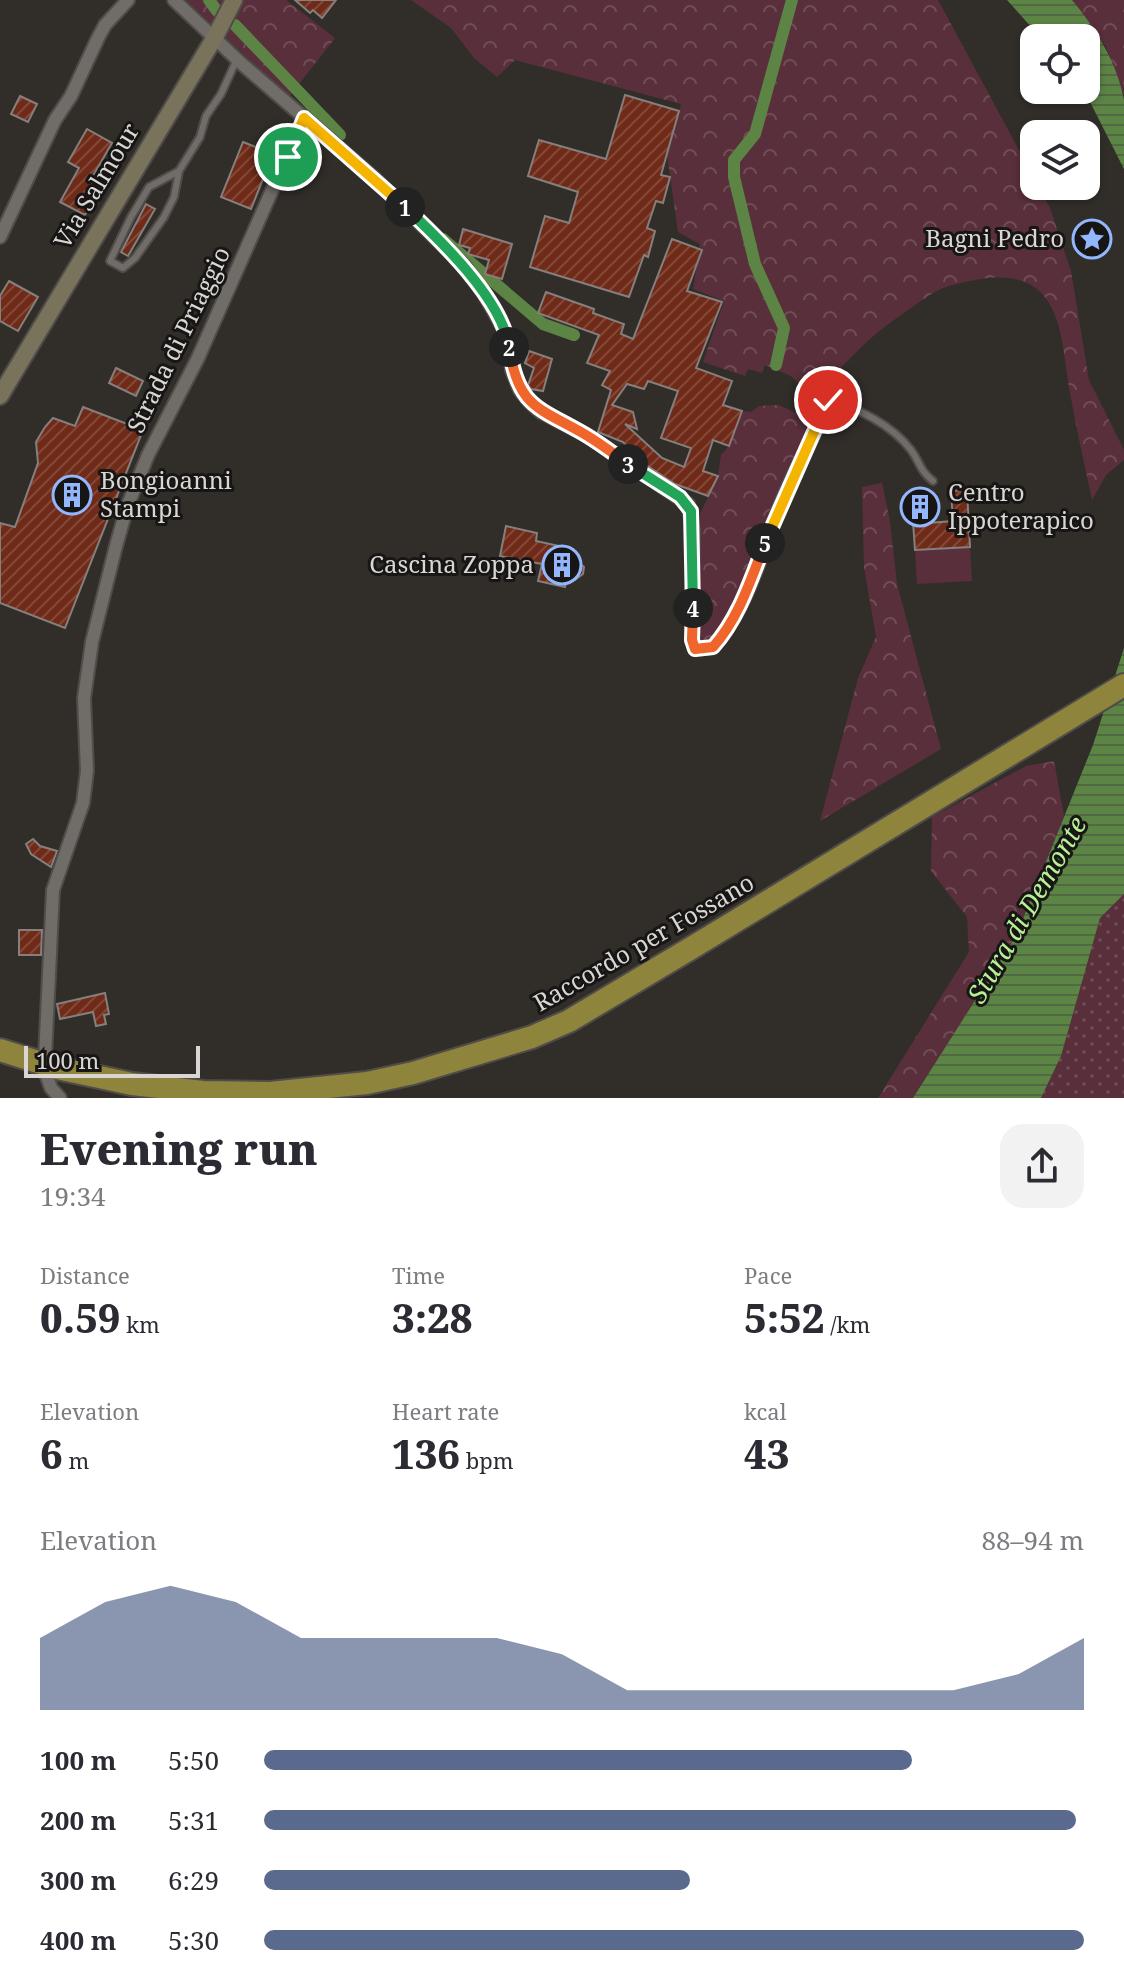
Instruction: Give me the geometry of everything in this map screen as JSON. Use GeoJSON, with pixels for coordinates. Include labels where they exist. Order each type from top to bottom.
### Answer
{"type":"FeatureCollection","features":[{"type":"Feature","properties":{"kind":"highway","name":"Raccordo per Fossano"},"geometry":{"type":"LineString","coordinates":[[0,1050],[108,1080],[181,1090],[237,1093],[297,1091],[367,1083],[473,1056],[532,1037],[569,1021],[1124,685]]}},
{"type":"Feature","properties":{"kind":"main road","name":"Via Salmour"},"geometry":{"type":"LineString","coordinates":[[0,396],[215,37],[234,0]]}},
{"type":"Feature","properties":{"kind":"street"},"geometry":{"type":"LineString","coordinates":[[0,237],[55,120],[71,96],[105,25],[128,0]]}},
{"type":"Feature","properties":{"kind":"street"},"geometry":{"type":"LineString","coordinates":[[174,0],[374,178],[465,267],[507,334],[512,370],[520,390],[531,403],[541,412],[588,436],[688,504],[693,530],[692,640],[695,649],[713,647],[723,636],[743,598],[784,496],[830,398]]}},
{"type":"Feature","properties":{"kind":"street","name":"Strada di Priaggio"},"geometry":{"type":"LineString","coordinates":[[45,1058],[53,890],[83,803],[87,771],[84,698],[92,642],[116,546],[127,507],[148,455],[198,358],[304,118]]}},
{"type":"Feature","properties":{"kind":"street"},"geometry":{"type":"LineString","coordinates":[[46,1074],[51,1088],[60,1098]]}},
{"type":"Feature","properties":{"kind":"lane"},"geometry":{"type":"LineString","coordinates":[[179,171],[149,187],[110,261],[123,268],[135,258],[164,217],[174,197],[179,171],[200,137],[206,116],[221,94],[237,59]]}},
{"type":"Feature","properties":{"kind":"lane"},"geometry":{"type":"LineString","coordinates":[[830,398],[889,429],[911,450],[922,472],[933,481]]}},
{"type":"Feature","properties":{"kind":"green space"},"geometry":{"type":"Polygon","coordinates":[[[186,0],[286,0],[335,38],[289,97],[186,0]]]}},
{"type":"Feature","properties":{"kind":"green space"},"geometry":{"type":"Polygon","coordinates":[[[411,0],[938,0],[1020,152],[1020,200],[1046,200],[1050,208],[1071,271],[1089,380],[1124,450],[1124,460],[1106,475],[1092,500],[1060,330],[1053,311],[1043,295],[1029,284],[1008,278],[968,281],[933,293],[878,332],[809,394],[791,376],[765,365],[762,373],[748,369],[745,376],[703,362],[724,301],[693,289],[700,244],[678,232],[667,155],[681,104],[515,60],[497,77],[474,58],[451,28],[411,0]]]}},
{"type":"Feature","properties":{"kind":"green space"},"geometry":{"type":"Polygon","coordinates":[[[1072,0],[1124,0],[1124,96],[1100,39],[1100,24],[1089,24],[1072,0]]]}},
{"type":"Feature","properties":{"kind":"green space"},"geometry":{"type":"Polygon","coordinates":[[[778,405],[809,418],[805,431],[736,600],[720,628],[710,640],[702,641],[697,554],[700,514],[718,476],[721,455],[729,446],[742,411],[751,412],[759,406],[778,405]]]}},
{"type":"Feature","properties":{"kind":"green space"},"geometry":{"type":"Polygon","coordinates":[[[882,483],[897,584],[941,749],[820,821],[858,678],[876,637],[864,567],[862,487],[882,483]]]}},
{"type":"Feature","properties":{"kind":"green space"},"geometry":{"type":"Polygon","coordinates":[[[970,547],[972,581],[917,584],[915,550],[970,547]]]}},
{"type":"Feature","properties":{"kind":"green space"},"geometry":{"type":"Polygon","coordinates":[[[1054,761],[1064,816],[1016,936],[913,1098],[878,1098],[969,952],[967,917],[931,871],[932,817],[1026,766],[1054,761]]]}},
{"type":"Feature","properties":{"kind":"green space"},"geometry":{"type":"Polygon","coordinates":[[[1124,894],[1124,1098],[1041,1098],[1061,1056],[1100,918],[1124,894]]]}},
{"type":"Feature","properties":{"kind":"water"},"geometry":{"type":"Polygon","coordinates":[[[1007,0],[1072,0],[1090,24],[1028,24],[1007,0]]]}},
{"type":"Feature","properties":{"kind":"water"},"geometry":{"type":"Polygon","coordinates":[[[1100,41],[1111,59],[1124,100],[1124,169],[1091,104],[1100,104],[1100,41]]]}},
{"type":"Feature","properties":{"kind":"water","name":"Stura di Demonte"},"geometry":{"type":"Polygon","coordinates":[[[1124,648],[1124,894],[1100,918],[1061,1056],[1041,1098],[913,1098],[1016,936],[1093,745],[1124,648]]]}},
{"type":"Feature","properties":{"kind":"building"},"geometry":{"type":"Polygon","coordinates":[[[295,0],[336,0],[322,18],[313,10],[310,13],[295,0]]]}},
{"type":"Feature","properties":{"kind":"building"},"geometry":{"type":"Polygon","coordinates":[[[625,95],[679,111],[661,175],[670,177],[663,203],[656,201],[647,228],[655,231],[648,257],[644,255],[629,297],[530,267],[545,216],[569,223],[578,192],[528,176],[539,140],[606,159],[625,95]]]}},
{"type":"Feature","properties":{"kind":"building"},"geometry":{"type":"Polygon","coordinates":[[[20,96],[37,104],[28,122],[11,114],[20,96]]]}},
{"type":"Feature","properties":{"kind":"building"},"geometry":{"type":"Polygon","coordinates":[[[87,129],[112,143],[93,176],[103,182],[85,215],[60,202],[79,168],[68,162],[87,129]]]}},
{"type":"Feature","properties":{"kind":"building"},"geometry":{"type":"Polygon","coordinates":[[[243,142],[273,154],[251,209],[221,197],[243,142]]]}},
{"type":"Feature","properties":{"kind":"building"},"geometry":{"type":"Polygon","coordinates":[[[146,204],[155,209],[128,256],[121,252],[146,204]]]}},
{"type":"Feature","properties":{"kind":"building"},"geometry":{"type":"Polygon","coordinates":[[[463,229],[512,244],[502,279],[485,274],[489,260],[468,254],[470,248],[459,245],[463,229]]]}},
{"type":"Feature","properties":{"kind":"building"},"geometry":{"type":"Polygon","coordinates":[[[672,239],[702,250],[687,291],[722,302],[696,368],[732,381],[723,405],[742,411],[729,446],[713,440],[703,471],[718,476],[708,496],[675,484],[640,461],[623,442],[598,432],[611,390],[602,385],[610,371],[587,363],[599,335],[538,313],[546,292],[594,309],[593,313],[624,324],[621,334],[633,339],[672,239]],[[648,381],[644,389],[627,384],[612,405],[633,412],[637,429],[625,424],[662,458],[684,467],[691,448],[661,438],[678,391],[648,381]]]}},
{"type":"Feature","properties":{"kind":"building"},"geometry":{"type":"Polygon","coordinates":[[[9,281],[38,297],[18,331],[0,321],[0,296],[9,281]]]}},
{"type":"Feature","properties":{"kind":"building"},"geometry":{"type":"Polygon","coordinates":[[[529,351],[552,359],[543,391],[531,389],[528,385],[534,368],[525,363],[529,351]]]}},
{"type":"Feature","properties":{"kind":"building"},"geometry":{"type":"Polygon","coordinates":[[[116,368],[143,381],[136,396],[109,383],[116,368]]]}},
{"type":"Feature","properties":{"kind":"building","name":"Bongioanni Stampi"},"geometry":{"type":"Polygon","coordinates":[[[83,407],[143,430],[65,628],[0,603],[0,523],[15,527],[38,463],[36,442],[45,427],[53,418],[75,426],[83,407]]]}},
{"type":"Feature","properties":{"kind":"building","name":"Centro Ippoterapico"},"geometry":{"type":"Polygon","coordinates":[[[967,490],[970,547],[915,550],[911,493],[928,492],[929,523],[953,521],[951,491],[967,490]]]}},
{"type":"Feature","properties":{"kind":"building"},"geometry":{"type":"Polygon","coordinates":[[[506,526],[537,533],[536,541],[573,549],[571,557],[584,567],[583,574],[575,580],[566,578],[565,587],[538,581],[542,564],[500,556],[506,526]]]}},
{"type":"Feature","properties":{"kind":"building"},"geometry":{"type":"Polygon","coordinates":[[[33,839],[40,846],[57,851],[51,867],[31,854],[26,844],[33,839]]]}},
{"type":"Feature","properties":{"kind":"building"},"geometry":{"type":"Polygon","coordinates":[[[19,930],[42,930],[41,955],[19,955],[19,930]]]}},
{"type":"Feature","properties":{"kind":"building"},"geometry":{"type":"Polygon","coordinates":[[[105,993],[109,1014],[104,1015],[106,1024],[96,1026],[93,1012],[60,1019],[57,1004],[105,993]]]}},
{"type":"Feature","properties":{"kind":"waterway"},"geometry":{"type":"LineString","coordinates":[[209,0],[217,11]]}},
{"type":"Feature","properties":{"kind":"waterway"},"geometry":{"type":"LineString","coordinates":[[776,365],[784,328],[755,264],[734,177],[734,160],[755,134],[792,0]]}},
{"type":"Feature","properties":{"kind":"waterway"},"geometry":{"type":"LineString","coordinates":[[235,25],[340,135]]}},
{"type":"Feature","properties":{"kind":"waterway"},"geometry":{"type":"LineString","coordinates":[[443,239],[543,324],[574,335]]}},
{"type":"Feature","properties":{"kind":"place","name":"Bagni Pedro"},"geometry":{"type":"Point","coordinates":[1092,239]}},
{"type":"Feature","properties":{"kind":"place","name":"Bongioanni Stampi"},"geometry":{"type":"Point","coordinates":[72,495]}},
{"type":"Feature","properties":{"kind":"place","name":"Centro Ippoterapico"},"geometry":{"type":"Point","coordinates":[920,507]}},
{"type":"Feature","properties":{"kind":"place","name":"Cascina Zoppa"},"geometry":{"type":"Point","coordinates":[562,565]}},
{"type":"Feature","properties":{"kind":"route"},"geometry":{"type":"LineString","coordinates":[[288,157],[304,118],[374,178],[465,267],[507,334],[512,370],[520,390],[531,403],[541,412],[588,436],[688,504],[693,530],[692,640],[695,649],[713,647],[723,636],[743,598],[784,496],[828,400]]}}]}
